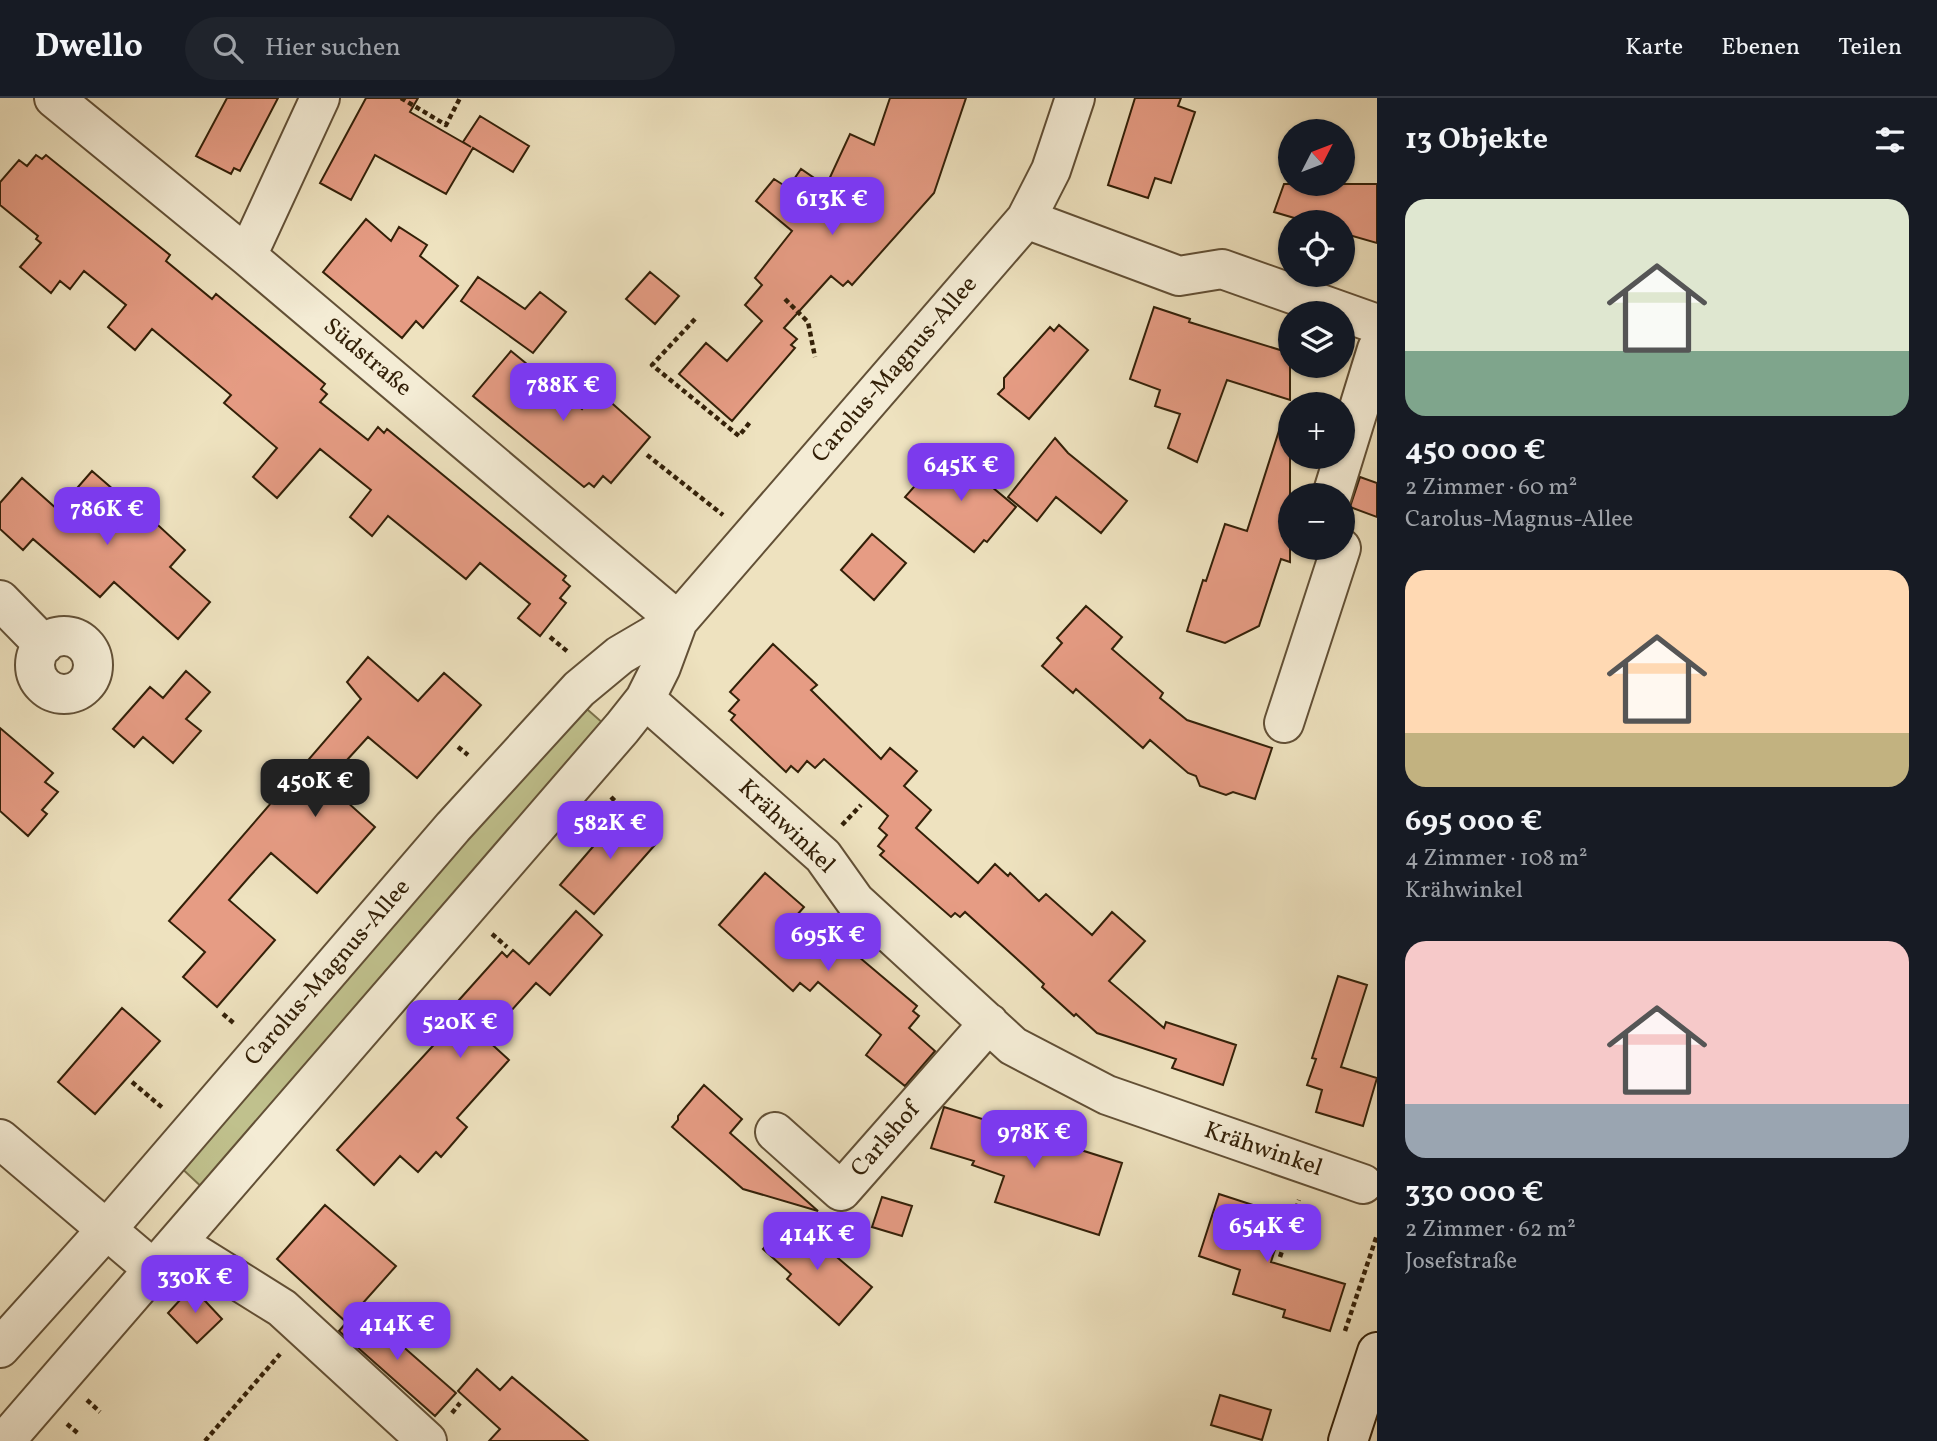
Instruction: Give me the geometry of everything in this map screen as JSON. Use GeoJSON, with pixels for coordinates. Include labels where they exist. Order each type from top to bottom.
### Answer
{"type":"FeatureCollection","features":[{"type":"Feature","properties":{"kind":"street","name":"Südstraße"},"geometry":{"type":"LineString","coordinates":[[54,98],[247,256],[678,621]]}},
{"type":"Feature","properties":{"kind":"street"},"geometry":{"type":"LineString","coordinates":[[247,256],[320,98]]}},
{"type":"Feature","properties":{"kind":"street","name":"Carolus-Magnus-Allee"},"geometry":{"type":"LineString","coordinates":[[0,1348],[107,1229],[453,827],[579,689],[621,655],[678,621],[1026,219],[1051,170],[1075,98]]}},
{"type":"Feature","properties":{"kind":"street"},"geometry":{"type":"LineString","coordinates":[[1026,219],[1179,276],[1222,269],[1377,324]]}},
{"type":"Feature","properties":{"kind":"street"},"geometry":{"type":"LineString","coordinates":[[1336,483],[1377,349]]}},
{"type":"Feature","properties":{"kind":"street"},"geometry":{"type":"LineString","coordinates":[[1284,723],[1337,560]]}},
{"type":"Feature","properties":{"kind":"street"},"geometry":{"type":"LineString","coordinates":[[0,600],[44,645]]}},
{"type":"Feature","properties":{"kind":"street","name":"Carolus-Magnus-Allee"},"geometry":{"type":"LineString","coordinates":[[5,1441],[592,764],[645,699],[661,667],[678,621]]}},
{"type":"Feature","properties":{"kind":"street","name":"Krähwinkel"},"geometry":{"type":"LineString","coordinates":[[645,699],[823,856],[855,901],[1013,1046],[1107,1095],[1363,1184]]}},
{"type":"Feature","properties":{"kind":"street","name":"Carlshof"},"geometry":{"type":"LineString","coordinates":[[775,1132],[841,1191],[989,1023]]}},
{"type":"Feature","properties":{"kind":"street"},"geometry":{"type":"LineString","coordinates":[[0,1139],[107,1229],[282,1308],[427,1441]]}},
{"type":"Feature","properties":{"kind":"street"},"geometry":{"type":"LineString","coordinates":[[1348,1441],[1377,1352]]}},
{"type":"Feature","properties":{"kind":"path"},"geometry":{"type":"LineString","coordinates":[[401,98],[446,125],[460,98]]}},
{"type":"Feature","properties":{"kind":"path"},"geometry":{"type":"LineString","coordinates":[[785,299],[808,322],[815,357]]}},
{"type":"Feature","properties":{"kind":"path"},"geometry":{"type":"LineString","coordinates":[[695,319],[652,365],[739,436],[750,422]]}},
{"type":"Feature","properties":{"kind":"path"},"geometry":{"type":"LineString","coordinates":[[647,455],[750,536]]}},
{"type":"Feature","properties":{"kind":"path"},"geometry":{"type":"LineString","coordinates":[[1280,1257],[1309,1166]]}},
{"type":"Feature","properties":{"kind":"path"},"geometry":{"type":"LineString","coordinates":[[205,1441],[303,1327]]}},
{"type":"Feature","properties":{"kind":"green space"},"geometry":{"type":"Polygon","coordinates":[[[580,703],[604,724],[206,1191],[177,1164],[580,703]]]}},
{"type":"Feature","properties":{"kind":"building"},"geometry":{"type":"Polygon","coordinates":[[[227,98],[278,98],[240,171],[234,168],[231,174],[196,156],[227,98]]]}},
{"type":"Feature","properties":{"kind":"building"},"geometry":{"type":"Polygon","coordinates":[[[366,98],[418,98],[410,112],[471,147],[463,142],[480,116],[529,146],[513,172],[473,148],[446,194],[375,155],[351,200],[320,183],[366,98]]]}},
{"type":"Feature","properties":{"kind":"building"},"geometry":{"type":"Polygon","coordinates":[[[890,98],[966,98],[934,193],[852,285],[848,281],[843,286],[831,276],[784,328],[797,339],[791,345],[795,348],[732,421],[679,374],[706,343],[727,361],[762,321],[745,305],[762,285],[755,278],[792,231],[756,201],[774,179],[788,188],[801,169],[826,186],[850,134],[874,145],[890,98]]]}},
{"type":"Feature","properties":{"kind":"building"},"geometry":{"type":"Polygon","coordinates":[[[1135,98],[1181,98],[1178,106],[1195,112],[1171,183],[1155,178],[1148,198],[1108,185],[1135,98]]]}},
{"type":"Feature","properties":{"kind":"building"},"geometry":{"type":"Polygon","coordinates":[[[36,155],[42,159],[46,155],[170,255],[166,261],[212,299],[216,294],[325,384],[321,389],[327,394],[320,402],[368,440],[378,427],[384,433],[387,429],[566,576],[563,580],[570,586],[560,598],[566,603],[540,636],[518,618],[530,604],[480,563],[466,579],[388,516],[372,536],[350,517],[371,490],[320,449],[277,498],[253,477],[277,448],[224,403],[231,395],[152,329],[135,350],[108,327],[126,305],[84,271],[70,289],[60,281],[51,293],[20,267],[41,243],[36,239],[38,236],[0,205],[0,182],[19,160],[27,166],[36,155]]]}},
{"type":"Feature","properties":{"kind":"building"},"geometry":{"type":"Polygon","coordinates":[[[1355,184],[1377,184],[1377,243],[1355,237],[1355,210],[1274,212],[1280,196],[1355,196],[1355,184]]]}},
{"type":"Feature","properties":{"kind":"building"},"geometry":{"type":"Polygon","coordinates":[[[366,219],[391,241],[399,227],[427,245],[420,256],[458,286],[423,328],[416,321],[402,338],[323,272],[366,219]]]}},
{"type":"Feature","properties":{"kind":"building"},"geometry":{"type":"Polygon","coordinates":[[[650,272],[679,296],[655,324],[626,299],[650,272]]]}},
{"type":"Feature","properties":{"kind":"building"},"geometry":{"type":"Polygon","coordinates":[[[478,277],[525,309],[540,292],[566,312],[533,353],[461,301],[478,277]]]}},
{"type":"Feature","properties":{"kind":"building"},"geometry":{"type":"Polygon","coordinates":[[[1154,307],[1190,319],[1189,322],[1278,349],[1278,378],[1290,378],[1290,392],[1278,392],[1278,396],[1227,380],[1197,462],[1168,448],[1180,414],[1155,406],[1160,390],[1130,379],[1154,307]]]}},
{"type":"Feature","properties":{"kind":"building"},"geometry":{"type":"Polygon","coordinates":[[[1059,325],[1088,350],[1029,419],[998,394],[1004,388],[1004,378],[1050,327],[1054,331],[1059,325]]]}},
{"type":"Feature","properties":{"kind":"building"},"geometry":{"type":"Polygon","coordinates":[[[511,351],[582,409],[597,390],[650,437],[611,483],[603,476],[594,487],[589,483],[584,487],[473,396],[511,351]]]}},
{"type":"Feature","properties":{"kind":"building"},"geometry":{"type":"Polygon","coordinates":[[[1278,434],[1278,469],[1290,469],[1290,483],[1278,483],[1278,560],[1281,560],[1259,626],[1225,643],[1187,631],[1225,524],[1247,531],[1278,434]]]}},
{"type":"Feature","properties":{"kind":"building"},"geometry":{"type":"Polygon","coordinates":[[[1055,438],[1068,453],[1127,501],[1101,533],[1056,497],[1037,521],[1008,497],[1055,438]]]}},
{"type":"Feature","properties":{"kind":"building"},"geometry":{"type":"Polygon","coordinates":[[[945,461],[957,471],[963,463],[1016,507],[987,542],[984,540],[974,552],[905,497],[935,463],[940,467],[945,461]]]}},
{"type":"Feature","properties":{"kind":"building"},"geometry":{"type":"Polygon","coordinates":[[[92,471],[122,497],[127,490],[152,511],[148,516],[185,550],[170,567],[210,602],[178,639],[114,582],[100,597],[33,539],[23,550],[0,529],[0,503],[22,478],[58,510],[92,471]]]}},
{"type":"Feature","properties":{"kind":"building"},"geometry":{"type":"Polygon","coordinates":[[[1360,477],[1377,483],[1377,517],[1355,509],[1355,492],[1360,477]]]}},
{"type":"Feature","properties":{"kind":"building"},"geometry":{"type":"Polygon","coordinates":[[[872,534],[906,563],[874,600],[841,570],[872,534]]]}},
{"type":"Feature","properties":{"kind":"building"},"geometry":{"type":"Polygon","coordinates":[[[1086,606],[1122,637],[1112,649],[1163,693],[1160,698],[1187,720],[1272,748],[1255,799],[1233,792],[1226,795],[1200,786],[1196,776],[1188,773],[1150,740],[1143,748],[1076,689],[1073,693],[1042,666],[1062,643],[1057,638],[1086,606]]]}},
{"type":"Feature","properties":{"kind":"building"},"geometry":{"type":"Polygon","coordinates":[[[773,644],[817,685],[811,690],[881,759],[890,748],[917,771],[904,786],[931,810],[916,828],[978,883],[995,864],[1008,876],[1010,873],[1039,901],[1046,894],[1092,935],[1112,912],[1145,941],[1109,981],[1164,1028],[1166,1022],[1236,1045],[1223,1085],[1172,1068],[1176,1059],[1097,1033],[1076,1014],[1074,1016],[1042,987],[1044,984],[965,912],[960,917],[955,913],[951,917],[880,855],[884,851],[878,846],[887,835],[879,828],[888,816],[824,759],[815,768],[807,761],[798,772],[791,766],[786,772],[731,720],[735,715],[729,711],[739,700],[730,692],[773,644]]]}},
{"type":"Feature","properties":{"kind":"building"},"geometry":{"type":"Polygon","coordinates":[[[368,657],[418,701],[444,673],[481,705],[417,778],[368,737],[347,760],[327,784],[375,827],[317,893],[271,853],[250,876],[229,900],[275,940],[217,1007],[183,977],[205,952],[169,921],[361,699],[347,682],[368,657]]]}},
{"type":"Feature","properties":{"kind":"building"},"geometry":{"type":"Polygon","coordinates":[[[186,671],[210,692],[186,719],[201,731],[173,763],[143,737],[134,747],[113,729],[150,687],[163,698],[186,671]]]}},
{"type":"Feature","properties":{"kind":"building"},"geometry":{"type":"Polygon","coordinates":[[[0,728],[53,773],[45,782],[58,792],[42,810],[47,814],[28,836],[0,811],[0,728]]]}},
{"type":"Feature","properties":{"kind":"building"},"geometry":{"type":"Polygon","coordinates":[[[632,812],[661,838],[594,914],[560,885],[622,813],[628,818],[632,812]]]}},
{"type":"Feature","properties":{"kind":"building"},"geometry":{"type":"Polygon","coordinates":[[[765,873],[804,907],[797,915],[841,951],[846,946],[917,1006],[913,1011],[919,1016],[909,1028],[935,1051],[905,1086],[866,1055],[881,1035],[818,982],[810,991],[800,983],[793,991],[719,925],[765,873]]]}},
{"type":"Feature","properties":{"kind":"building"},"geometry":{"type":"Polygon","coordinates":[[[576,911],[602,935],[550,995],[536,983],[486,1039],[509,1060],[457,1118],[467,1127],[441,1157],[436,1152],[418,1172],[400,1156],[374,1185],[337,1150],[454,1023],[451,1020],[457,1014],[451,1009],[502,952],[507,957],[513,950],[529,964],[576,911]]]}},
{"type":"Feature","properties":{"kind":"building"},"geometry":{"type":"Polygon","coordinates":[[[1338,976],[1367,985],[1341,1067],[1377,1078],[1363,1126],[1316,1112],[1322,1090],[1307,1085],[1316,1059],[1312,1058],[1338,976]]]}},
{"type":"Feature","properties":{"kind":"building"},"geometry":{"type":"Polygon","coordinates":[[[122,1008],[160,1041],[95,1114],[58,1082],[122,1008]]]}},
{"type":"Feature","properties":{"kind":"building"},"geometry":{"type":"Polygon","coordinates":[[[704,1085],[742,1119],[730,1133],[818,1211],[743,1189],[672,1127],[704,1085]]]}},
{"type":"Feature","properties":{"kind":"building"},"geometry":{"type":"Polygon","coordinates":[[[944,1107],[1122,1163],[1099,1235],[995,1202],[1004,1176],[972,1165],[974,1161],[931,1148],[944,1107]]]}},
{"type":"Feature","properties":{"kind":"building"},"geometry":{"type":"Polygon","coordinates":[[[1219,1194],[1259,1207],[1271,1207],[1284,1221],[1271,1262],[1345,1284],[1330,1331],[1283,1317],[1285,1310],[1233,1294],[1240,1270],[1199,1256],[1219,1194]]]}},
{"type":"Feature","properties":{"kind":"building"},"geometry":{"type":"Polygon","coordinates":[[[882,1197],[912,1206],[902,1236],[872,1227],[882,1197]]]}},
{"type":"Feature","properties":{"kind":"building"},"geometry":{"type":"Polygon","coordinates":[[[325,1205],[396,1266],[346,1322],[277,1259],[325,1205]]]}},
{"type":"Feature","properties":{"kind":"building"},"geometry":{"type":"Polygon","coordinates":[[[791,1218],[872,1287],[839,1325],[787,1279],[791,1274],[763,1249],[791,1218]]]}},
{"type":"Feature","properties":{"kind":"building"},"geometry":{"type":"Polygon","coordinates":[[[192,1287],[222,1319],[197,1343],[168,1313],[192,1287]]]}},
{"type":"Feature","properties":{"kind":"building"},"geometry":{"type":"Polygon","coordinates":[[[359,1308],[456,1393],[435,1416],[339,1331],[359,1308]]]}},
{"type":"Feature","properties":{"kind":"building"},"geometry":{"type":"Polygon","coordinates":[[[477,1369],[500,1390],[512,1377],[588,1441],[489,1441],[500,1429],[458,1391],[477,1369]]]}},
{"type":"Feature","properties":{"kind":"building"},"geometry":{"type":"Polygon","coordinates":[[[1220,1395],[1271,1410],[1262,1440],[1211,1425],[1220,1395]]]}}]}
